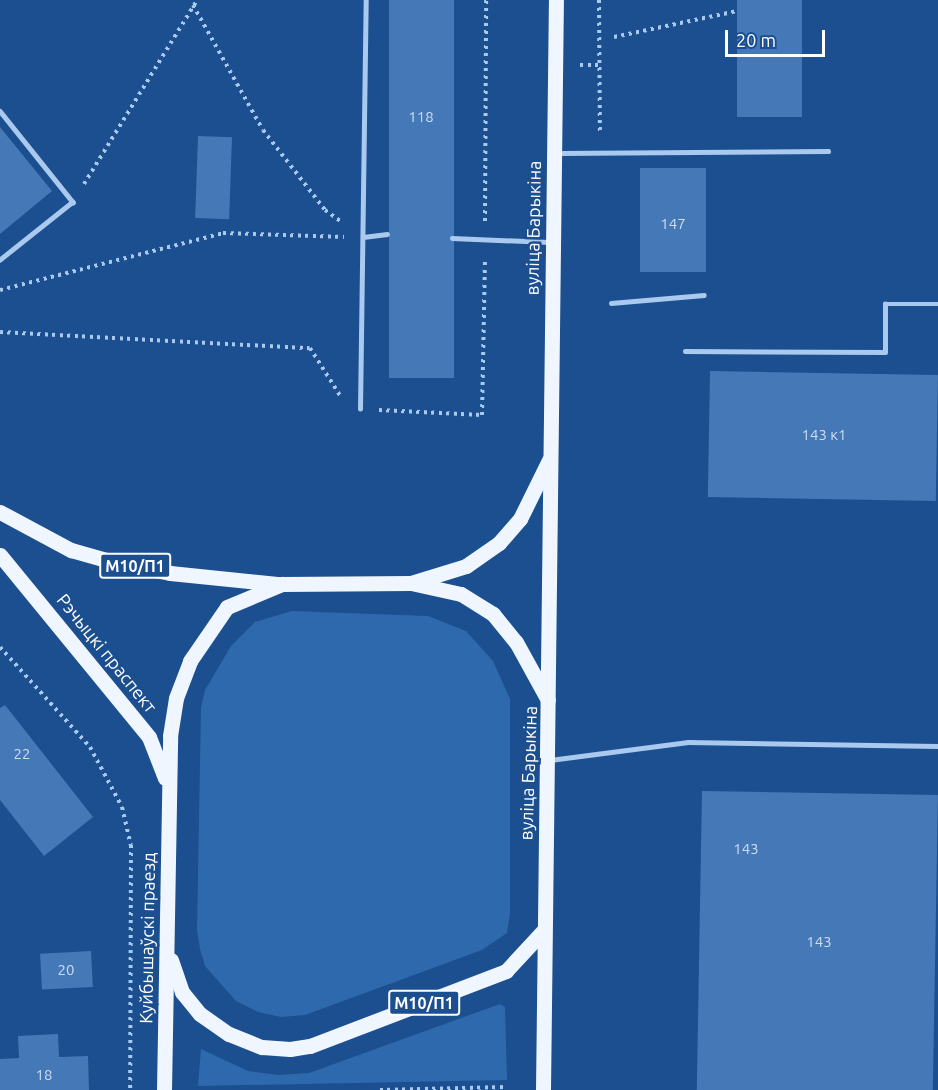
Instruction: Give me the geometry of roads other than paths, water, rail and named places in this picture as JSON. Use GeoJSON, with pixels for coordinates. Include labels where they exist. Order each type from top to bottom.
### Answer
{"type":"FeatureCollection","features":[{"type":"Feature","properties":{"kind":"main road","name":"вуліца Барыкіна"},"geometry":{"type":"LineString","coordinates":[[543,1090],[543,931],[549,703],[556,0]]}},
{"type":"Feature","properties":{"kind":"main road","name":"вуліца Барыкіна"},"geometry":{"type":"LineString","coordinates":[[411,583],[466,566],[499,543],[520,519],[551,456]]}},
{"type":"Feature","properties":{"kind":"main road","name":"М10/П1"},"geometry":{"type":"LineString","coordinates":[[0,512],[71,550],[113,562],[170,573],[282,584],[411,583],[461,594],[493,614],[516,642],[549,703]]}},
{"type":"Feature","properties":{"kind":"main road","name":"Рэчыцкі праспект"},"geometry":{"type":"LineString","coordinates":[[0,555],[149,737],[168,785]]}},
{"type":"Feature","properties":{"kind":"main road","name":"М10/П1"},"geometry":{"type":"LineString","coordinates":[[168,785],[174,707],[190,661],[227,607],[282,584]]}},
{"type":"Feature","properties":{"kind":"main road","name":"Куйбышаўскі праезд"},"geometry":{"type":"LineString","coordinates":[[164,1090],[168,948],[168,785]]}},
{"type":"Feature","properties":{"kind":"main road","name":"М10/П1"},"geometry":{"type":"LineString","coordinates":[[168,948],[182,992],[200,1014],[229,1034],[262,1047],[290,1049],[310,1046],[506,971],[543,931]]}},
{"type":"Feature","properties":{"kind":"lane"},"geometry":{"type":"LineString","coordinates":[[360,409],[366,0]]}},
{"type":"Feature","properties":{"kind":"lane"},"geometry":{"type":"LineString","coordinates":[[0,111],[73,202],[0,260]]}},
{"type":"Feature","properties":{"kind":"lane"},"geometry":{"type":"LineString","coordinates":[[554,154],[828,152]]}},
{"type":"Feature","properties":{"kind":"lane"},"geometry":{"type":"LineString","coordinates":[[363,237],[387,234]]}},
{"type":"Feature","properties":{"kind":"lane"},"geometry":{"type":"LineString","coordinates":[[452,238],[552,242]]}},
{"type":"Feature","properties":{"kind":"lane"},"geometry":{"type":"LineString","coordinates":[[610,303],[704,295]]}},
{"type":"Feature","properties":{"kind":"lane"},"geometry":{"type":"LineString","coordinates":[[685,351],[885,352],[885,304],[938,304]]}},
{"type":"Feature","properties":{"kind":"lane"},"geometry":{"type":"LineString","coordinates":[[547,760],[688,742],[938,746]]}}]}
